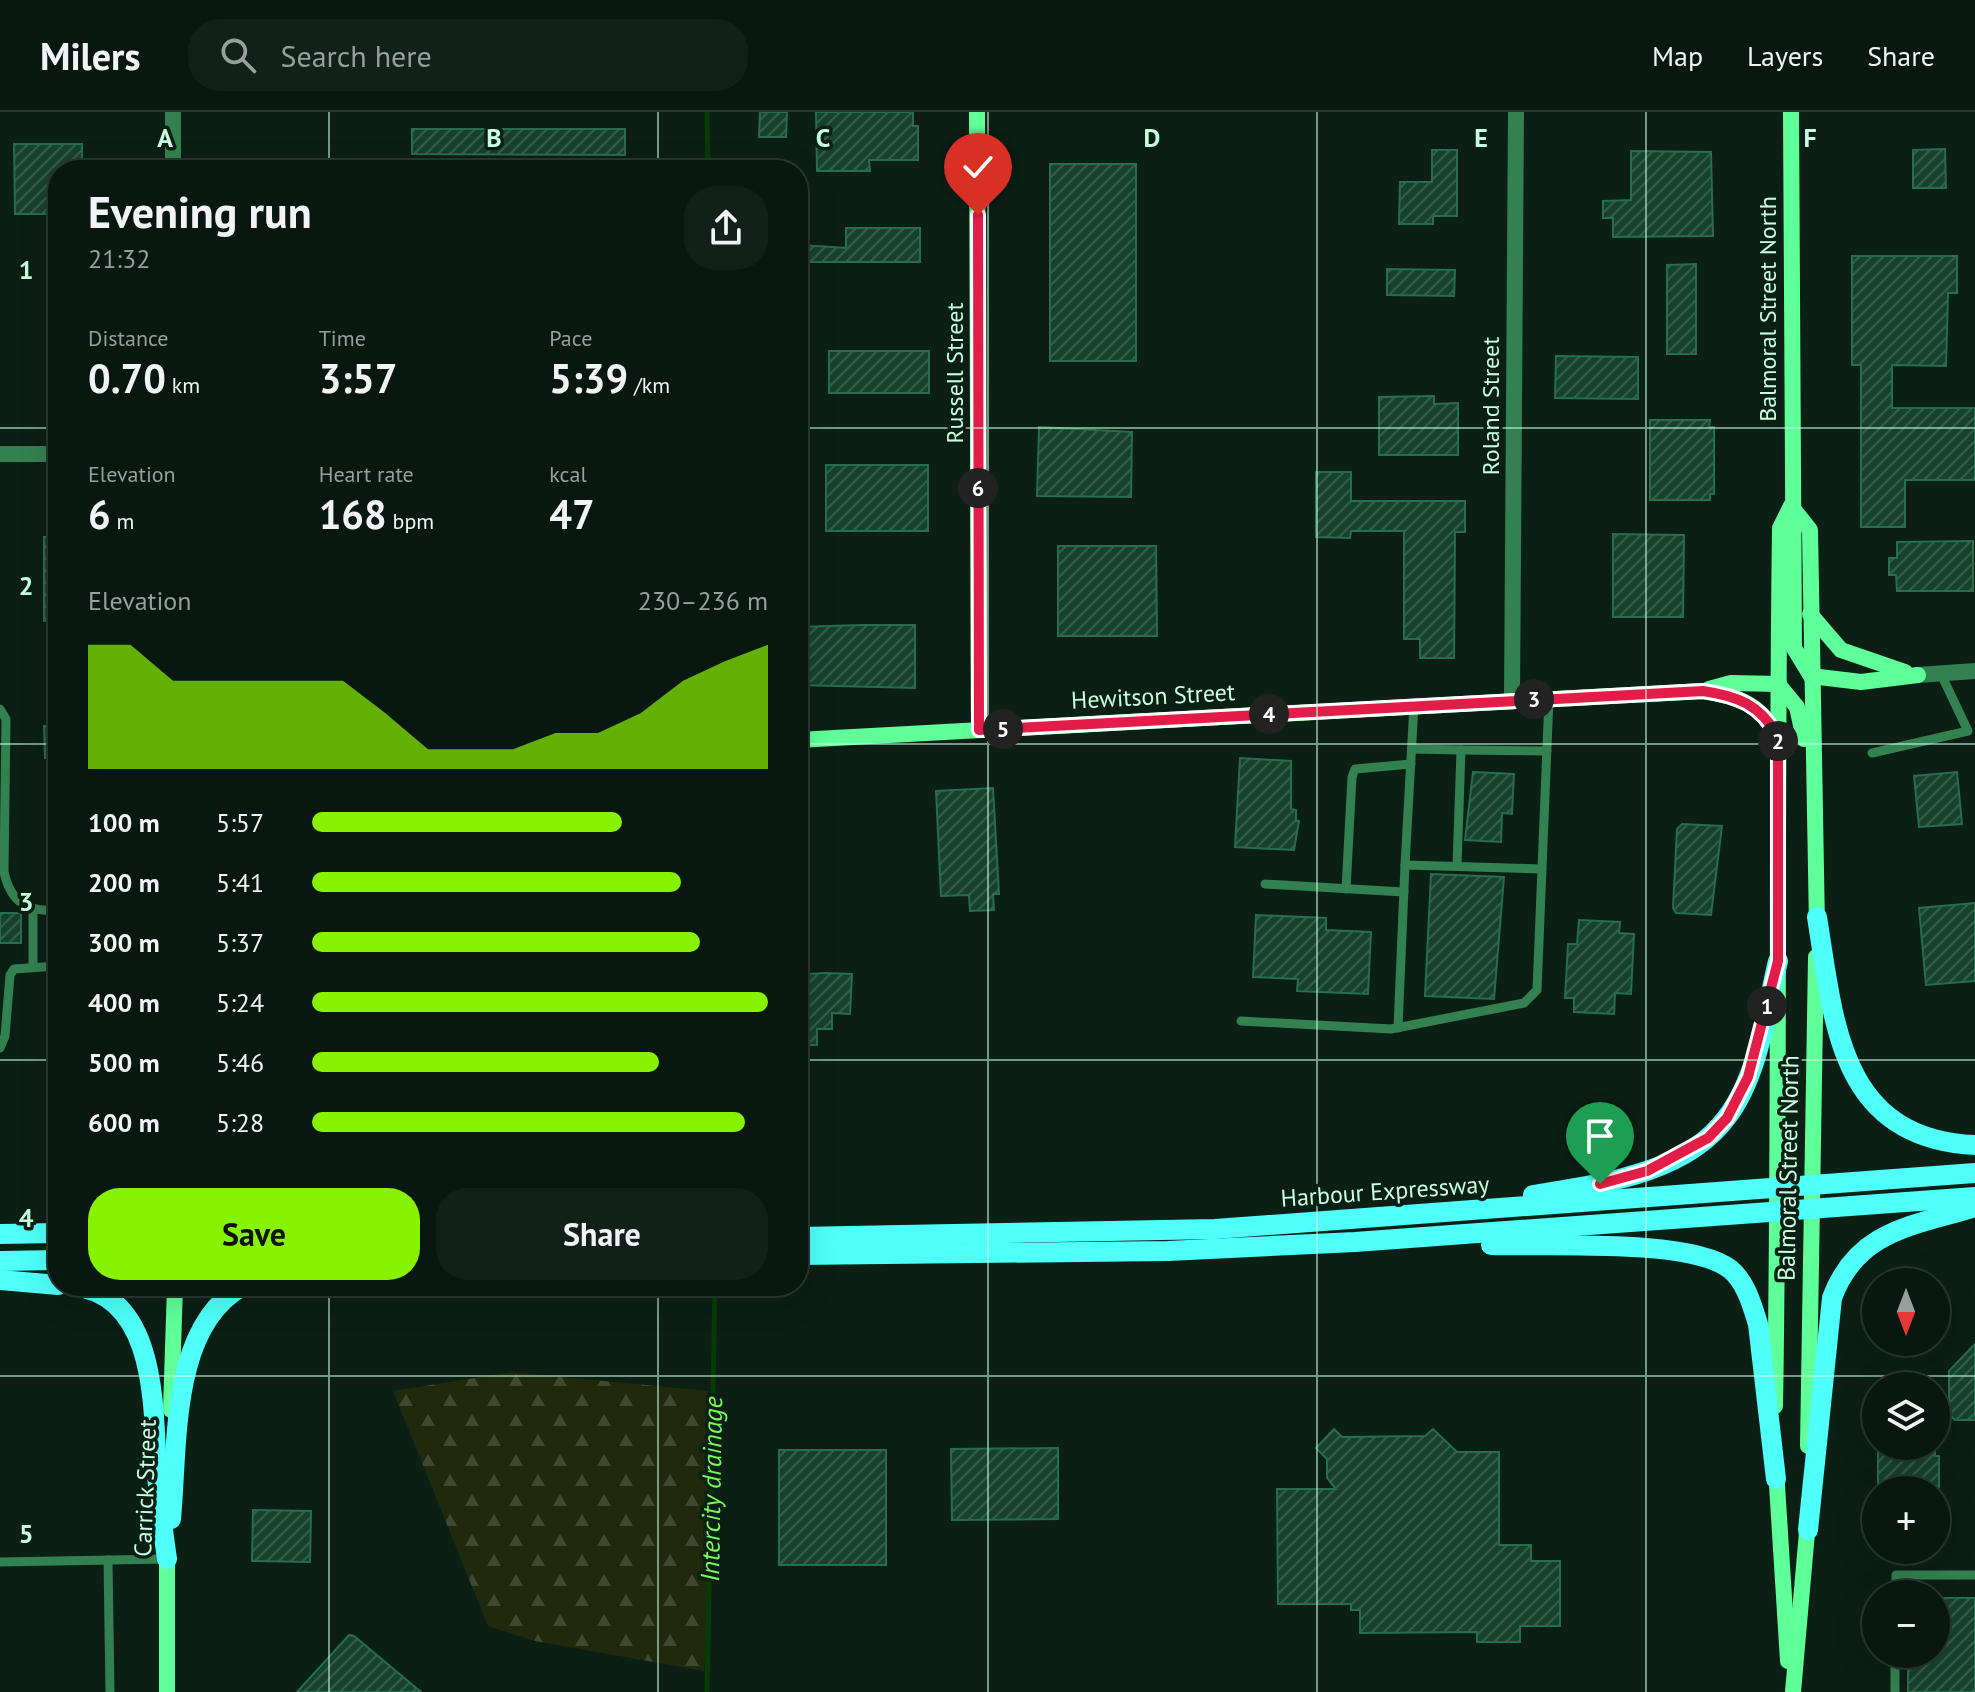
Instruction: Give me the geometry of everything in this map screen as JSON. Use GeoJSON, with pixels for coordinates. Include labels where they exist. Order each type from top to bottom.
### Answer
{"type":"FeatureCollection","features":[{"type":"Feature","properties":{"kind":"main road","name":"Russell Street"},"geometry":{"type":"LineString","coordinates":[[977,112],[979,730]]}},
{"type":"Feature","properties":{"kind":"main road","name":"Balmoral Street North"},"geometry":{"type":"LineString","coordinates":[[1791,112],[1791,506],[1780,528],[1778,684],[1776,1479],[1792,1692]]}},
{"type":"Feature","properties":{"kind":"main road","name":"Balmoral Street North"},"geometry":{"type":"LineString","coordinates":[[1791,506],[1810,530],[1817,917],[1810,1212],[1808,1530],[1792,1692]]}},
{"type":"Feature","properties":{"kind":"main road"},"geometry":{"type":"LineString","coordinates":[[1791,506],[1794,648],[1811,676],[1861,682],[1918,675]]}},
{"type":"Feature","properties":{"kind":"main road"},"geometry":{"type":"LineString","coordinates":[[1810,614],[1841,650],[1879,666],[1918,675]]}},
{"type":"Feature","properties":{"kind":"main road"},"geometry":{"type":"LineString","coordinates":[[1703,691],[1731,683],[1778,684],[1797,707],[1803,724],[1815,857]]}},
{"type":"Feature","properties":{"kind":"main road","name":"Hewitson Street"},"geometry":{"type":"LineString","coordinates":[[808,739],[1703,691]]}},
{"type":"Feature","properties":{"kind":"main road"},"geometry":{"type":"LineString","coordinates":[[1703,691],[1732,695],[1755,707],[1768,719],[1778,737]]}},
{"type":"Feature","properties":{"kind":"main road"},"geometry":{"type":"LineString","coordinates":[[1817,917],[1838,1039],[1847,1065],[1863,1091],[1897,1124],[1927,1135],[1975,1145]]}},
{"type":"Feature","properties":{"kind":"main road"},"geometry":{"type":"LineString","coordinates":[[1406,1216],[1600,1184],[1647,1171],[1708,1138],[1727,1118],[1748,1077],[1778,961]]}},
{"type":"Feature","properties":{"kind":"main road","name":"Harbour Expressway"},"geometry":{"type":"LineString","coordinates":[[808,1237],[1215,1229],[1975,1173]]}},
{"type":"Feature","properties":{"kind":"main road","name":"Harbour Expressway"},"geometry":{"type":"LineString","coordinates":[[808,1255],[1168,1251],[1355,1242],[1810,1212],[1975,1197]]}},
{"type":"Feature","properties":{"kind":"main road"},"geometry":{"type":"LineString","coordinates":[[1808,1530],[1832,1298],[1841,1275],[1858,1253],[1882,1236],[1975,1207]]}},
{"type":"Feature","properties":{"kind":"main road"},"geometry":{"type":"LineString","coordinates":[[8,1234],[48,1224]]}},
{"type":"Feature","properties":{"kind":"main road"},"geometry":{"type":"LineString","coordinates":[[8,1234],[48,1233]]}},
{"type":"Feature","properties":{"kind":"main road"},"geometry":{"type":"LineString","coordinates":[[1355,1242],[1678,1251],[1722,1263],[1737,1276],[1758,1324],[1776,1479]]}},
{"type":"Feature","properties":{"kind":"main road"},"geometry":{"type":"LineString","coordinates":[[0,1261],[48,1260]]}},
{"type":"Feature","properties":{"kind":"main road"},"geometry":{"type":"LineString","coordinates":[[0,1280],[48,1284]]}},
{"type":"Feature","properties":{"kind":"main road"},"geometry":{"type":"LineString","coordinates":[[102,1296],[126,1316],[140,1339],[150,1374],[167,1559]]}},
{"type":"Feature","properties":{"kind":"main road","name":"Carrick Street"},"geometry":{"type":"LineString","coordinates":[[167,1692],[167,1559],[175,1296]]}},
{"type":"Feature","properties":{"kind":"main road"},"geometry":{"type":"LineString","coordinates":[[167,1559],[187,1358],[205,1318],[225,1296]]}},
{"type":"Feature","properties":{"kind":"street"},"geometry":{"type":"LineString","coordinates":[[173,112],[173,160]]}},
{"type":"Feature","properties":{"kind":"street","name":"Roland Street"},"geometry":{"type":"LineString","coordinates":[[1512,700],[1516,112]]}},
{"type":"Feature","properties":{"kind":"street"},"geometry":{"type":"LineString","coordinates":[[0,454],[48,454]]}},
{"type":"Feature","properties":{"kind":"street"},"geometry":{"type":"LineString","coordinates":[[1918,675],[1975,671]]}},
{"type":"Feature","properties":{"kind":"lane"},"geometry":{"type":"LineString","coordinates":[[1872,753],[1972,731],[1941,674]]}},
{"type":"Feature","properties":{"kind":"lane"},"geometry":{"type":"LineString","coordinates":[[1241,1021],[1398,1028],[1524,1003],[1533,997],[1537,990],[1549,698]]}},
{"type":"Feature","properties":{"kind":"lane"},"geometry":{"type":"LineString","coordinates":[[1398,1028],[1414,705]]}},
{"type":"Feature","properties":{"kind":"lane"},"geometry":{"type":"LineString","coordinates":[[0,709],[6,719],[2,796],[7,887],[16,901],[33,911],[48,911]]}},
{"type":"Feature","properties":{"kind":"lane"},"geometry":{"type":"LineString","coordinates":[[1412,749],[1547,751]]}},
{"type":"Feature","properties":{"kind":"lane"},"geometry":{"type":"LineString","coordinates":[[1457,866],[1461,750]]}},
{"type":"Feature","properties":{"kind":"lane"},"geometry":{"type":"LineString","coordinates":[[1346,889],[1355,769],[1411,764]]}},
{"type":"Feature","properties":{"kind":"lane"},"geometry":{"type":"LineString","coordinates":[[1405,865],[1542,869]]}},
{"type":"Feature","properties":{"kind":"lane"},"geometry":{"type":"LineString","coordinates":[[1265,884],[1404,892]]}},
{"type":"Feature","properties":{"kind":"lane"},"geometry":{"type":"LineString","coordinates":[[33,911],[33,966]]}},
{"type":"Feature","properties":{"kind":"lane"},"geometry":{"type":"LineString","coordinates":[[0,1048],[5,1036],[10,975],[22,966],[48,966]]}},
{"type":"Feature","properties":{"kind":"lane"},"geometry":{"type":"LineString","coordinates":[[0,1562],[167,1559]]}},
{"type":"Feature","properties":{"kind":"lane"},"geometry":{"type":"LineString","coordinates":[[108,1560],[110,1692]]}},
{"type":"Feature","properties":{"kind":"lane"},"geometry":{"type":"LineString","coordinates":[[1896,1580],[1896,1575],[1975,1575]]}},
{"type":"Feature","properties":{"kind":"lane"},"geometry":{"type":"LineString","coordinates":[[1895,1668],[1895,1692]]}},
{"type":"Feature","properties":{"kind":"green space"},"geometry":{"type":"Polygon","coordinates":[[[511,1372],[708,1391],[714,1482],[704,1671],[535,1641],[488,1626],[393,1391],[511,1372]]]}},
{"type":"Feature","properties":{"kind":"building"},"geometry":{"type":"Polygon","coordinates":[[[760,112],[787,112],[786,137],[759,137],[760,112]]]}},
{"type":"Feature","properties":{"kind":"building"},"geometry":{"type":"Polygon","coordinates":[[[816,112],[913,112],[913,126],[918,126],[918,160],[869,160],[870,171],[817,171],[816,112]]]}},
{"type":"Feature","properties":{"kind":"building"},"geometry":{"type":"Polygon","coordinates":[[[412,129],[625,129],[625,155],[412,154],[412,129]]]}},
{"type":"Feature","properties":{"kind":"building"},"geometry":{"type":"Polygon","coordinates":[[[14,144],[82,144],[82,160],[48,160],[48,214],[15,214],[14,144]]]}},
{"type":"Feature","properties":{"kind":"building"},"geometry":{"type":"Polygon","coordinates":[[[1945,149],[1946,188],[1913,188],[1913,150],[1945,149]]]}},
{"type":"Feature","properties":{"kind":"building"},"geometry":{"type":"Polygon","coordinates":[[[1432,150],[1457,150],[1457,216],[1433,216],[1433,224],[1399,224],[1400,182],[1432,182],[1432,150]]]}},
{"type":"Feature","properties":{"kind":"building"},"geometry":{"type":"Polygon","coordinates":[[[1631,151],[1711,152],[1713,236],[1613,237],[1613,218],[1603,218],[1603,201],[1631,200],[1631,151]]]}},
{"type":"Feature","properties":{"kind":"building"},"geometry":{"type":"Polygon","coordinates":[[[1050,164],[1136,164],[1136,361],[1050,361],[1050,164]]]}},
{"type":"Feature","properties":{"kind":"building"},"geometry":{"type":"Polygon","coordinates":[[[846,228],[920,228],[920,262],[808,262],[808,245],[846,248],[846,228]]]}},
{"type":"Feature","properties":{"kind":"building"},"geometry":{"type":"Polygon","coordinates":[[[1852,256],[1957,256],[1957,293],[1948,293],[1946,366],[1892,365],[1892,408],[1975,408],[1975,480],[1905,480],[1905,527],[1861,527],[1861,365],[1852,365],[1852,256]]]}},
{"type":"Feature","properties":{"kind":"building"},"geometry":{"type":"Polygon","coordinates":[[[1696,264],[1696,354],[1667,354],[1667,265],[1696,264]]]}},
{"type":"Feature","properties":{"kind":"building"},"geometry":{"type":"Polygon","coordinates":[[[1387,269],[1455,270],[1454,296],[1387,295],[1387,269]]]}},
{"type":"Feature","properties":{"kind":"building"},"geometry":{"type":"Polygon","coordinates":[[[829,351],[929,351],[929,393],[829,393],[829,351]]]}},
{"type":"Feature","properties":{"kind":"building"},"geometry":{"type":"Polygon","coordinates":[[[1556,356],[1638,357],[1638,399],[1555,398],[1556,356]]]}},
{"type":"Feature","properties":{"kind":"building"},"geometry":{"type":"Polygon","coordinates":[[[1434,396],[1434,404],[1458,403],[1458,455],[1379,455],[1379,397],[1434,396]]]}},
{"type":"Feature","properties":{"kind":"building"},"geometry":{"type":"Polygon","coordinates":[[[1650,420],[1710,420],[1709,427],[1714,427],[1714,494],[1710,494],[1710,500],[1650,500],[1650,420]]]}},
{"type":"Feature","properties":{"kind":"building"},"geometry":{"type":"Polygon","coordinates":[[[1039,427],[1132,432],[1131,497],[1037,496],[1039,427]]]}},
{"type":"Feature","properties":{"kind":"building"},"geometry":{"type":"Polygon","coordinates":[[[826,465],[928,465],[928,531],[826,531],[826,465]]]}},
{"type":"Feature","properties":{"kind":"building"},"geometry":{"type":"Polygon","coordinates":[[[1316,472],[1351,472],[1351,501],[1465,501],[1465,532],[1455,532],[1454,658],[1420,658],[1420,639],[1404,639],[1404,531],[1351,531],[1350,538],[1316,537],[1316,472]]]}},
{"type":"Feature","properties":{"kind":"building"},"geometry":{"type":"Polygon","coordinates":[[[1613,534],[1684,535],[1683,617],[1613,617],[1613,534]]]}},
{"type":"Feature","properties":{"kind":"building"},"geometry":{"type":"Polygon","coordinates":[[[44,537],[48,537],[48,621],[44,621],[44,537]]]}},
{"type":"Feature","properties":{"kind":"building"},"geometry":{"type":"Polygon","coordinates":[[[1973,541],[1973,591],[1897,591],[1896,575],[1889,575],[1889,558],[1897,558],[1897,542],[1973,541]]]}},
{"type":"Feature","properties":{"kind":"building"},"geometry":{"type":"Polygon","coordinates":[[[1058,546],[1156,546],[1157,636],[1058,636],[1058,546]]]}},
{"type":"Feature","properties":{"kind":"building"},"geometry":{"type":"Polygon","coordinates":[[[915,625],[915,688],[808,685],[808,627],[915,625]]]}},
{"type":"Feature","properties":{"kind":"building"},"geometry":{"type":"Polygon","coordinates":[[[44,726],[48,726],[48,758],[45,758],[44,726]]]}},
{"type":"Feature","properties":{"kind":"building"},"geometry":{"type":"Polygon","coordinates":[[[1240,758],[1291,761],[1291,809],[1296,810],[1296,821],[1299,821],[1294,850],[1235,847],[1240,758]]]}},
{"type":"Feature","properties":{"kind":"building"},"geometry":{"type":"Polygon","coordinates":[[[1473,772],[1514,774],[1512,814],[1502,813],[1501,842],[1465,840],[1473,772]]]}},
{"type":"Feature","properties":{"kind":"building"},"geometry":{"type":"Polygon","coordinates":[[[1957,772],[1962,824],[1919,827],[1914,776],[1957,772]]]}},
{"type":"Feature","properties":{"kind":"building"},"geometry":{"type":"Polygon","coordinates":[[[993,788],[999,894],[993,894],[994,910],[970,911],[969,895],[941,896],[936,791],[993,788]]]}},
{"type":"Feature","properties":{"kind":"building"},"geometry":{"type":"Polygon","coordinates":[[[1682,824],[1722,826],[1711,915],[1676,913],[1673,908],[1677,829],[1682,824]]]}},
{"type":"Feature","properties":{"kind":"building"},"geometry":{"type":"Polygon","coordinates":[[[1431,874],[1504,877],[1494,999],[1425,996],[1431,874]]]}},
{"type":"Feature","properties":{"kind":"building"},"geometry":{"type":"Polygon","coordinates":[[[1975,903],[1975,981],[1926,985],[1919,908],[1975,903]]]}},
{"type":"Feature","properties":{"kind":"building"},"geometry":{"type":"Polygon","coordinates":[[[0,913],[21,913],[21,943],[0,943],[0,913]]]}},
{"type":"Feature","properties":{"kind":"building"},"geometry":{"type":"Polygon","coordinates":[[[1256,915],[1326,918],[1326,930],[1371,932],[1368,994],[1297,991],[1298,979],[1253,977],[1256,915]]]}},
{"type":"Feature","properties":{"kind":"building"},"geometry":{"type":"Polygon","coordinates":[[[1579,920],[1620,922],[1619,933],[1634,934],[1631,994],[1615,993],[1614,1014],[1574,1012],[1574,998],[1565,998],[1568,944],[1577,944],[1579,920]]]}},
{"type":"Feature","properties":{"kind":"building"},"geometry":{"type":"Polygon","coordinates":[[[808,974],[852,974],[850,1014],[832,1013],[832,1029],[817,1029],[817,1045],[808,1045],[808,974]]]}},
{"type":"Feature","properties":{"kind":"building"},"geometry":{"type":"Polygon","coordinates":[[[1975,1344],[1975,1420],[1955,1420],[1950,1415],[1949,1371],[1975,1344]]]}},
{"type":"Feature","properties":{"kind":"building"},"geometry":{"type":"Polygon","coordinates":[[[1334,1429],[1342,1437],[1425,1436],[1433,1429],[1457,1452],[1499,1452],[1499,1545],[1531,1545],[1531,1561],[1560,1561],[1560,1626],[1520,1626],[1520,1642],[1477,1642],[1477,1632],[1360,1633],[1360,1610],[1351,1610],[1351,1604],[1278,1604],[1277,1489],[1336,1489],[1327,1478],[1327,1459],[1316,1448],[1334,1429]]]}},
{"type":"Feature","properties":{"kind":"building"},"geometry":{"type":"Polygon","coordinates":[[[1058,1448],[1058,1519],[952,1520],[951,1449],[1058,1448]]]}},
{"type":"Feature","properties":{"kind":"building"},"geometry":{"type":"Polygon","coordinates":[[[779,1450],[886,1450],[886,1565],[779,1565],[779,1450]]]}},
{"type":"Feature","properties":{"kind":"building"},"geometry":{"type":"Polygon","coordinates":[[[1878,1460],[1939,1460],[1939,1476],[1878,1476],[1878,1460]]]}},
{"type":"Feature","properties":{"kind":"building"},"geometry":{"type":"Polygon","coordinates":[[[253,1510],[311,1511],[310,1562],[252,1561],[253,1510]]]}},
{"type":"Feature","properties":{"kind":"building"},"geometry":{"type":"Polygon","coordinates":[[[1950,1598],[1975,1598],[1975,1692],[1908,1692],[1908,1668],[1950,1668],[1950,1598]]]}},
{"type":"Feature","properties":{"kind":"building"},"geometry":{"type":"Polygon","coordinates":[[[349,1635],[354,1636],[421,1692],[297,1692],[349,1635]]]}},
{"type":"Feature","properties":{"kind":"waterway","name":"Intercity drainage"},"geometry":{"type":"LineString","coordinates":[[707,112],[708,160]]}},
{"type":"Feature","properties":{"kind":"waterway","name":"Intercity drainage"},"geometry":{"type":"LineString","coordinates":[[707,1692],[715,1296]]}},
{"type":"Feature","properties":{"kind":"route"},"geometry":{"type":"LineString","coordinates":[[978,215],[979,730],[1703,691],[1732,695],[1755,707],[1768,719],[1778,737],[1778,961],[1748,1077],[1727,1118],[1708,1138],[1647,1171],[1600,1184]]}}]}
